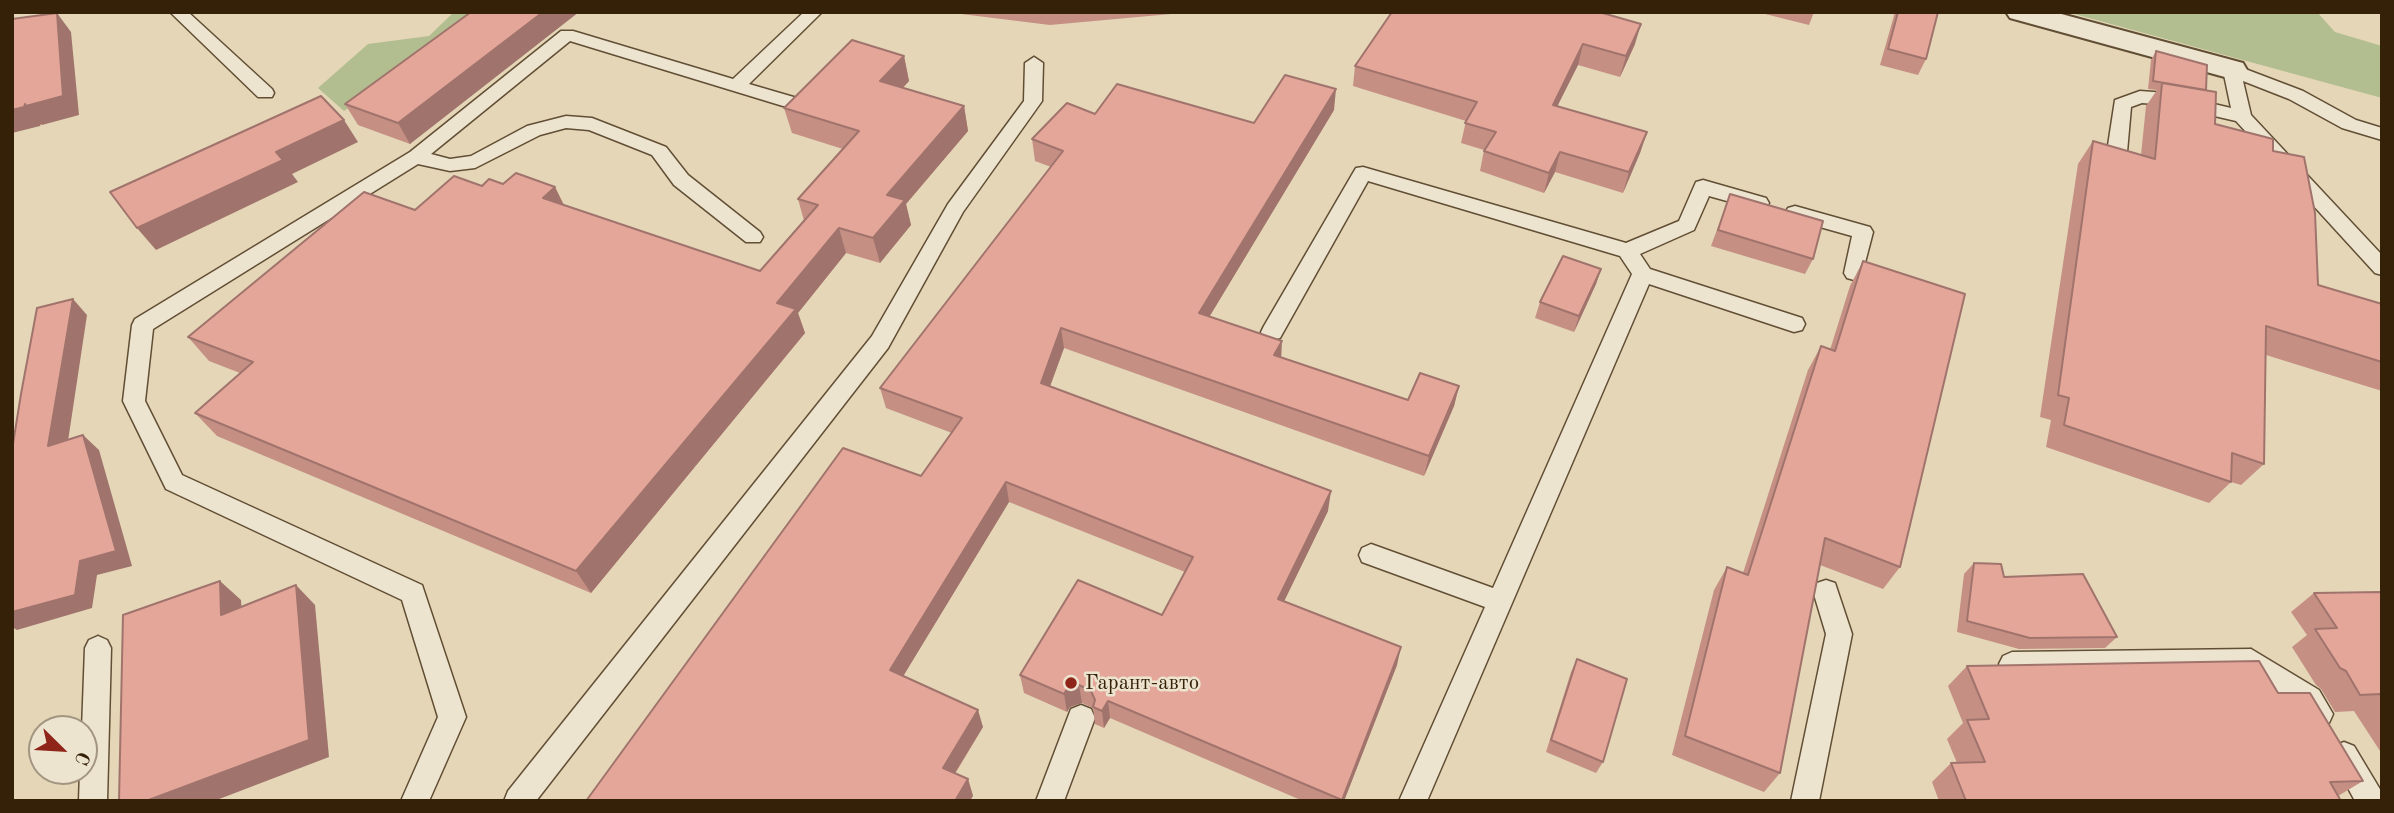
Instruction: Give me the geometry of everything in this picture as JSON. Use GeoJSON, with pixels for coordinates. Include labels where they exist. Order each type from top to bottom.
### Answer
{"type":"FeatureCollection","features":[{"type":"Feature","properties":{"kind":"street"},"geometry":{"type":"LineString","coordinates":[[2020,12],[2232,70]]}},
{"type":"Feature","properties":{"kind":"lane"},"geometry":{"type":"LineString","coordinates":[[178,12],[265,93]]}},
{"type":"Feature","properties":{"kind":"lane"},"geometry":{"type":"LineString","coordinates":[[737,85],[814,12]]}},
{"type":"Feature","properties":{"kind":"lane"},"geometry":{"type":"LineString","coordinates":[[415,801],[452,717],[413,593],[174,482],[134,401],[142,325],[414,157],[567,35],[790,102]]}},
{"type":"Feature","properties":{"kind":"lane"},"geometry":{"type":"LineString","coordinates":[[518,801],[880,342],[954,209],[1033,101],[1034,63]]}},
{"type":"Feature","properties":{"kind":"lane"},"geometry":{"type":"LineString","coordinates":[[2232,70],[2242,117],[2382,268]]}},
{"type":"Feature","properties":{"kind":"lane"},"geometry":{"type":"LineString","coordinates":[[2232,70],[2296,95],[2349,124],[2382,134]]}},
{"type":"Feature","properties":{"kind":"lane"},"geometry":{"type":"LineString","coordinates":[[2117,152],[2122,104],[2140,97],[2166,99],[2242,117]]}},
{"type":"Feature","properties":{"kind":"lane"},"geometry":{"type":"LineString","coordinates":[[414,157],[450,165],[475,162],[534,130],[566,122],[592,124],[659,151],[681,180],[753,237]]}},
{"type":"Feature","properties":{"kind":"lane"},"geometry":{"type":"LineString","coordinates":[[1272,332],[1363,173],[1627,251],[1643,274],[1794,324]]}},
{"type":"Feature","properties":{"kind":"lane"},"geometry":{"type":"LineString","coordinates":[[1627,251],[1687,225],[1703,187],[1863,232],[1854,273]]}},
{"type":"Feature","properties":{"kind":"lane"},"geometry":{"type":"LineString","coordinates":[[1413,801],[1643,274]]}},
{"type":"Feature","properties":{"kind":"lane"},"geometry":{"type":"LineString","coordinates":[[1371,555],[1500,601]]}},
{"type":"Feature","properties":{"kind":"lane"},"geometry":{"type":"LineString","coordinates":[[1805,801],[1839,634],[1826,591]]}},
{"type":"Feature","properties":{"kind":"lane"},"geometry":{"type":"LineString","coordinates":[[93,801],[98,648]]}},
{"type":"Feature","properties":{"kind":"lane"},"geometry":{"type":"LineString","coordinates":[[2012,664],[2251,662],[2310,699],[2371,801]]}},
{"type":"Feature","properties":{"kind":"lane"},"geometry":{"type":"LineString","coordinates":[[1050,801],[1081,718]]}},
{"type":"Feature","properties":{"kind":"green space"},"geometry":{"type":"Polygon","coordinates":[[[454,12],[489,12],[344,111],[318,88],[368,44],[429,36],[454,12]]]}},
{"type":"Feature","properties":{"kind":"green space"},"geometry":{"type":"Polygon","coordinates":[[[2067,12],[2317,12],[2335,32],[2382,46],[2382,98],[2067,12]]]}},
{"type":"Feature","properties":{"kind":"building"},"geometry":{"type":"Polygon","coordinates":[[[471,12],[543,12],[398,123],[345,104],[471,12]]]}},
{"type":"Feature","properties":{"kind":"building"},"geometry":{"type":"Polygon","coordinates":[[[1392,12],[1599,12],[1641,24],[1626,56],[1583,44],[1553,105],[1647,132],[1629,172],[1560,152],[1549,173],[1484,151],[1496,132],[1465,123],[1477,102],[1355,66],[1392,12]]]}},
{"type":"Feature","properties":{"kind":"building"},"geometry":{"type":"Polygon","coordinates":[[[1898,12],[1938,12],[1926,59],[1888,49],[1898,12]]]}},
{"type":"Feature","properties":{"kind":"building"},"geometry":{"type":"Polygon","coordinates":[[[57,13],[63,96],[26,106],[25,104],[24,107],[12,110],[12,19],[57,13]]]}},
{"type":"Feature","properties":{"kind":"building"},"geometry":{"type":"Polygon","coordinates":[[[852,40],[904,56],[880,81],[964,106],[887,195],[905,200],[873,238],[839,228],[777,303],[796,309],[576,571],[195,413],[253,362],[188,337],[364,192],[415,210],[454,176],[482,186],[489,179],[503,184],[516,173],[555,187],[543,198],[760,271],[818,205],[798,199],[859,131],[784,108],[852,40]]]}},
{"type":"Feature","properties":{"kind":"building"},"geometry":{"type":"Polygon","coordinates":[[[2156,51],[2207,65],[2206,90],[2153,81],[2156,51]]]}},
{"type":"Feature","properties":{"kind":"building"},"geometry":{"type":"Polygon","coordinates":[[[1285,75],[1336,89],[1199,313],[1282,341],[1274,355],[1408,400],[1420,373],[1459,386],[1429,456],[1061,328],[1041,383],[1331,491],[1278,599],[1401,647],[1342,800],[1108,701],[1102,711],[1093,707],[1095,700],[1091,691],[1079,685],[1067,689],[1064,694],[1020,675],[1078,580],[1162,615],[1193,557],[1006,482],[890,670],[978,710],[943,768],[968,779],[955,801],[586,801],[843,448],[921,476],[962,418],[880,388],[1063,151],[1032,139],[1067,103],[1095,114],[1117,84],[1254,123],[1285,75]]]}},
{"type":"Feature","properties":{"kind":"building"},"geometry":{"type":"Polygon","coordinates":[[[2162,83],[2216,92],[2215,124],[2273,139],[2273,151],[2304,157],[2315,213],[2318,285],[2382,304],[2382,362],[2266,326],[2264,464],[2232,453],[2231,482],[2064,425],[2069,398],[2058,395],[2093,141],[2155,159],[2162,83]]]}},
{"type":"Feature","properties":{"kind":"building"},"geometry":{"type":"Polygon","coordinates":[[[321,96],[344,120],[276,152],[283,160],[137,228],[110,192],[321,96]]]}},
{"type":"Feature","properties":{"kind":"building"},"geometry":{"type":"Polygon","coordinates":[[[1730,194],[1823,221],[1813,259],[1718,230],[1730,194]]]}},
{"type":"Feature","properties":{"kind":"building"},"geometry":{"type":"Polygon","coordinates":[[[1563,256],[1601,269],[1579,316],[1540,302],[1563,256]]]}},
{"type":"Feature","properties":{"kind":"building"},"geometry":{"type":"Polygon","coordinates":[[[1863,261],[1965,294],[1900,567],[1825,538],[1780,773],[1685,736],[1727,567],[1748,575],[1821,346],[1835,351],[1863,261]]]}},
{"type":"Feature","properties":{"kind":"building"},"geometry":{"type":"Polygon","coordinates":[[[73,299],[48,446],[83,435],[116,551],[80,561],[75,595],[12,612],[12,450],[37,308],[73,299]]]}},
{"type":"Feature","properties":{"kind":"building"},"geometry":{"type":"Polygon","coordinates":[[[1974,563],[2001,564],[2004,577],[2083,574],[2117,637],[2030,638],[1967,621],[1974,563]]]}},
{"type":"Feature","properties":{"kind":"building"},"geometry":{"type":"Polygon","coordinates":[[[220,581],[221,615],[296,585],[309,740],[146,801],[119,801],[123,615],[220,581]]]}},
{"type":"Feature","properties":{"kind":"building"},"geometry":{"type":"Polygon","coordinates":[[[2382,592],[2382,697],[2380,694],[2360,695],[2315,629],[2337,628],[2314,593],[2382,592]]]}},
{"type":"Feature","properties":{"kind":"building"},"geometry":{"type":"Polygon","coordinates":[[[1577,659],[1627,679],[1603,762],[1551,740],[1577,659]]]}},
{"type":"Feature","properties":{"kind":"building"},"geometry":{"type":"Polygon","coordinates":[[[2259,661],[2278,693],[2310,693],[2363,781],[2330,782],[2341,801],[1966,801],[1951,763],[1985,762],[1967,720],[1989,719],[1967,666],[2259,661]]]}},
{"type":"Feature","properties":{"kind":"place","name":"Гарант-авто"},"geometry":{"type":"Point","coordinates":[1071,683]}}]}
